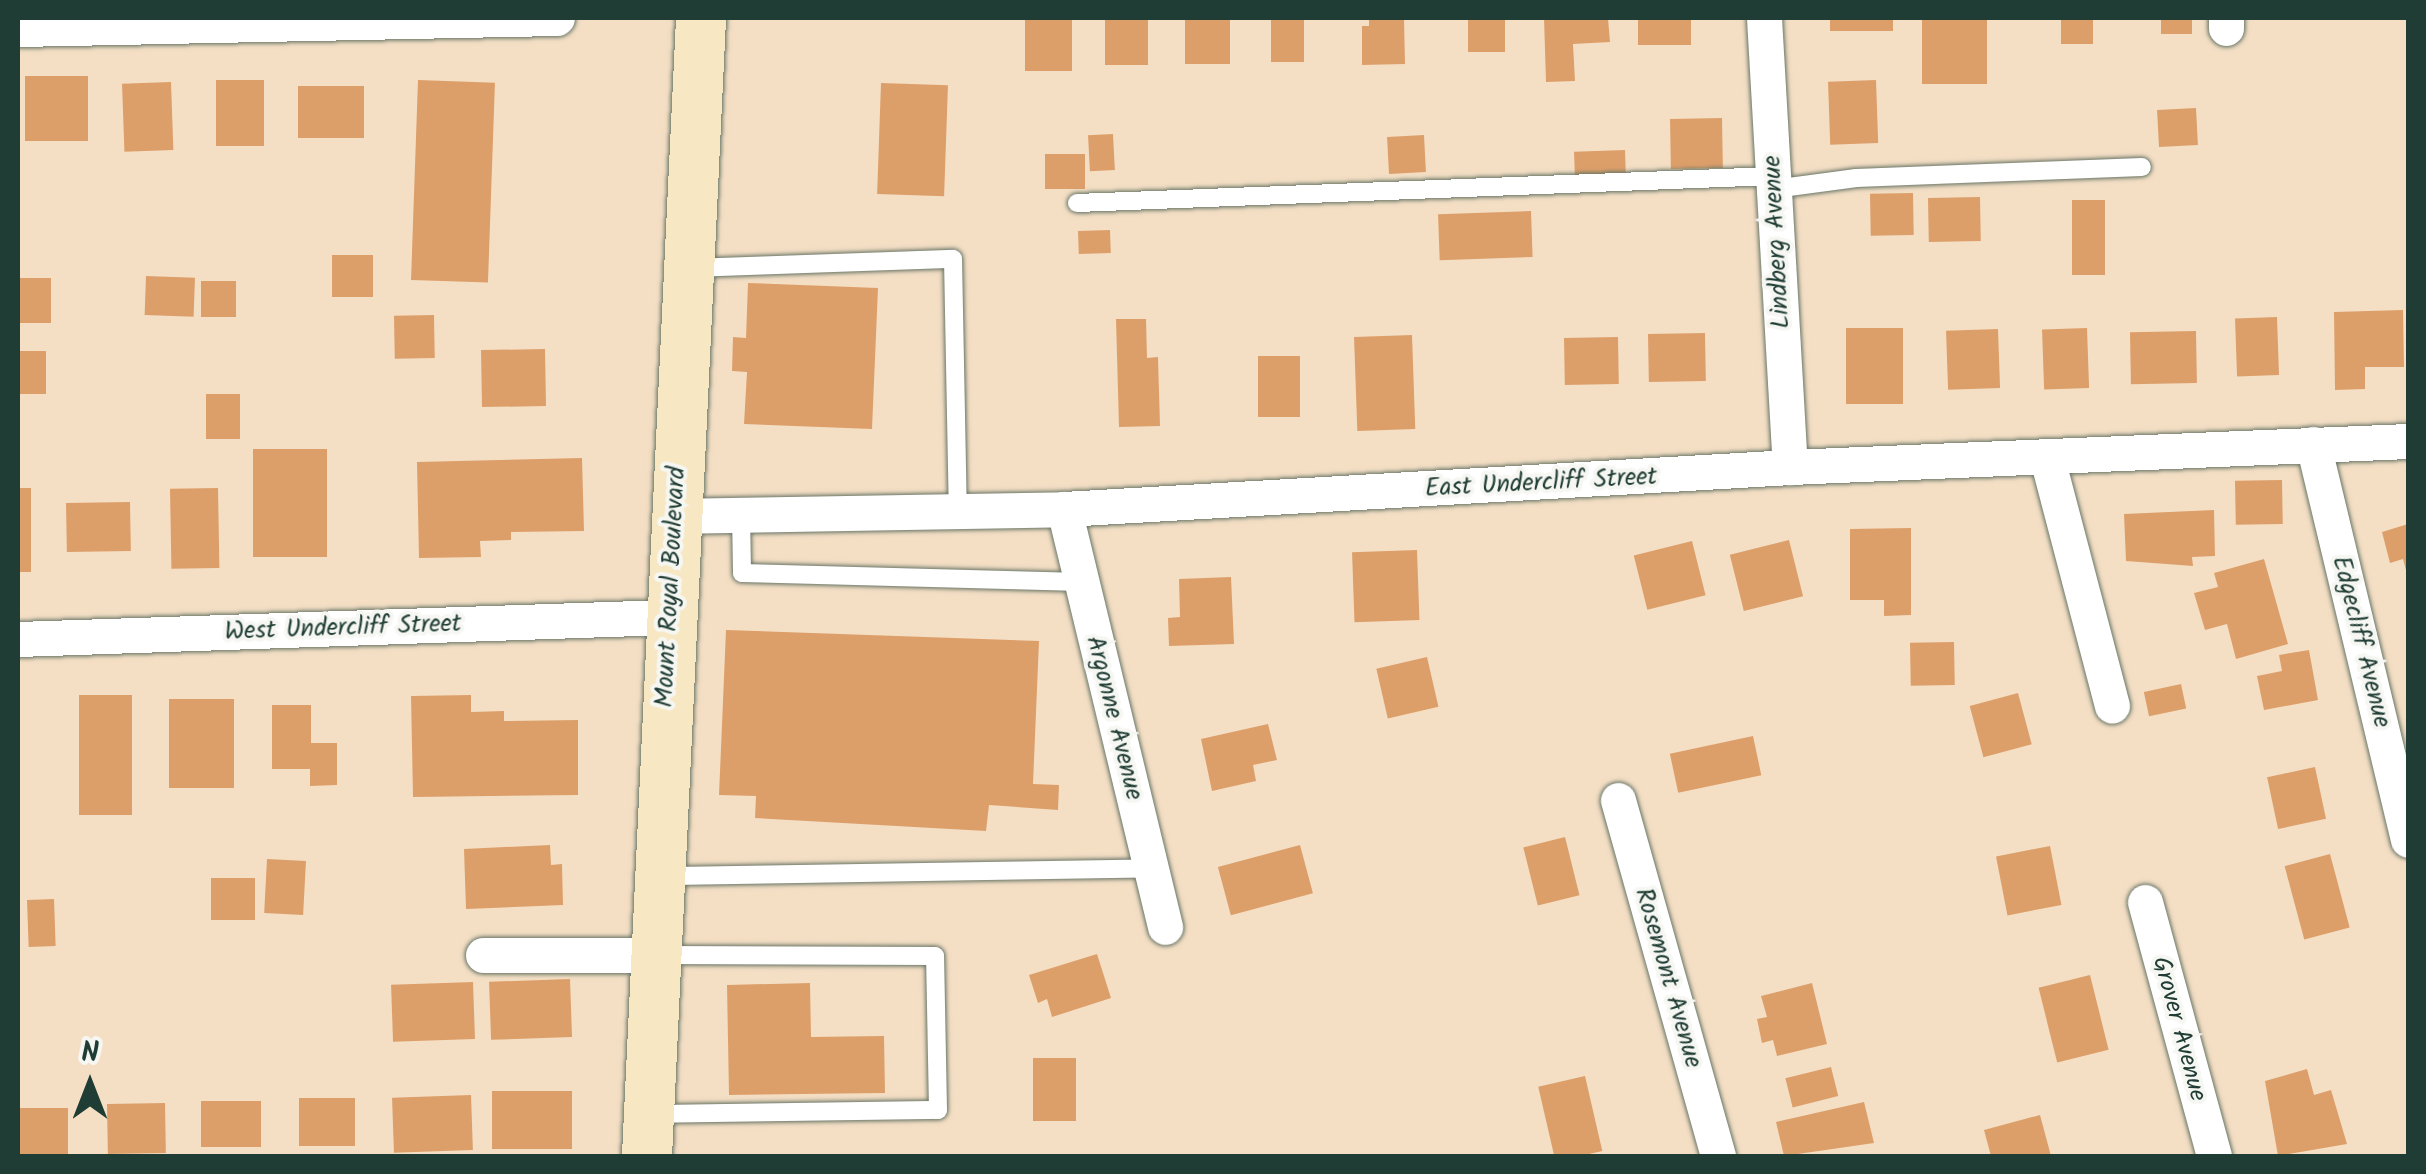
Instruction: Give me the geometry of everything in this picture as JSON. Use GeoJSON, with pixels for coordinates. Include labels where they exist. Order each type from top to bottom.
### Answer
{"type":"FeatureCollection","features":[{"type":"Feature","properties":{"kind":"main road","name":"Mount Royal Boulevard"},"geometry":{"type":"LineString","coordinates":[[649,1135],[669,617],[701,18]]}},
{"type":"Feature","properties":{"kind":"street"},"geometry":{"type":"LineString","coordinates":[[18,28],[557,18]]}},
{"type":"Feature","properties":{"kind":"street","name":"Lindberg Avenue"},"geometry":{"type":"LineString","coordinates":[[1764,18],[1790,467]]}},
{"type":"Feature","properties":{"kind":"street","name":"East Undercliff Street"},"geometry":{"type":"LineString","coordinates":[[674,516],[1064,509],[1790,467],[2408,441]]}},
{"type":"Feature","properties":{"kind":"street","name":"Edgecliff Avenue"},"geometry":{"type":"LineString","coordinates":[[2312,444],[2408,840]]}},
{"type":"Feature","properties":{"kind":"street"},"geometry":{"type":"LineString","coordinates":[[2046,458],[2112,706]]}},
{"type":"Feature","properties":{"kind":"street","name":"Argonne Avenue"},"geometry":{"type":"LineString","coordinates":[[1064,509],[1165,928]]}},
{"type":"Feature","properties":{"kind":"street","name":"West Undercliff Street"},"geometry":{"type":"LineString","coordinates":[[18,639],[669,617]]}},
{"type":"Feature","properties":{"kind":"street","name":"Rosemont Avenue"},"geometry":{"type":"LineString","coordinates":[[1618,800],[1718,1156]]}},
{"type":"Feature","properties":{"kind":"street","name":"Grover Avenue"},"geometry":{"type":"LineString","coordinates":[[2145,902],[2214,1156]]}},
{"type":"Feature","properties":{"kind":"street"},"geometry":{"type":"LineString","coordinates":[[483,954],[657,955]]}},
{"type":"Feature","properties":{"kind":"lane"},"geometry":{"type":"LineString","coordinates":[[1078,203],[2142,167]]}},
{"type":"Feature","properties":{"kind":"lane"},"geometry":{"type":"LineString","coordinates":[[687,268],[952,260],[958,511]]}},
{"type":"Feature","properties":{"kind":"lane"},"geometry":{"type":"LineString","coordinates":[[741,514],[742,573],[1082,582]]}},
{"type":"Feature","properties":{"kind":"lane"},"geometry":{"type":"LineString","coordinates":[[660,876],[1150,868]]}},
{"type":"Feature","properties":{"kind":"lane"},"geometry":{"type":"LineString","coordinates":[[649,1135],[938,1110],[935,956],[657,955]]}},
{"type":"Feature","properties":{"kind":"building"},"geometry":{"type":"Polygon","coordinates":[[[1025,18],[1072,18],[1072,71],[1025,71],[1025,18]]]}},
{"type":"Feature","properties":{"kind":"building"},"geometry":{"type":"Polygon","coordinates":[[[1105,18],[1148,18],[1148,65],[1105,65],[1105,18]]]}},
{"type":"Feature","properties":{"kind":"building"},"geometry":{"type":"Polygon","coordinates":[[[1185,18],[1230,18],[1230,64],[1185,64],[1185,18]]]}},
{"type":"Feature","properties":{"kind":"building"},"geometry":{"type":"Polygon","coordinates":[[[1271,18],[1304,18],[1304,62],[1271,62],[1271,18]]]}},
{"type":"Feature","properties":{"kind":"building"},"geometry":{"type":"Polygon","coordinates":[[[1369,18],[1404,18],[1405,64],[1362,65],[1362,26],[1369,26],[1369,18]]]}},
{"type":"Feature","properties":{"kind":"building"},"geometry":{"type":"Polygon","coordinates":[[[1468,18],[1505,18],[1505,52],[1468,52],[1468,18]]]}},
{"type":"Feature","properties":{"kind":"building"},"geometry":{"type":"Polygon","coordinates":[[[1544,18],[1608,18],[1610,42],[1573,44],[1575,81],[1546,82],[1544,18]]]}},
{"type":"Feature","properties":{"kind":"building"},"geometry":{"type":"Polygon","coordinates":[[[1638,18],[1691,18],[1691,45],[1638,45],[1638,18]]]}},
{"type":"Feature","properties":{"kind":"building"},"geometry":{"type":"Polygon","coordinates":[[[1830,18],[1893,18],[1893,31],[1830,31],[1830,18]]]}},
{"type":"Feature","properties":{"kind":"building"},"geometry":{"type":"Polygon","coordinates":[[[1922,18],[1987,18],[1987,84],[1922,84],[1922,18]]]}},
{"type":"Feature","properties":{"kind":"building"},"geometry":{"type":"Polygon","coordinates":[[[2061,18],[2093,18],[2093,44],[2061,44],[2061,18]]]}},
{"type":"Feature","properties":{"kind":"building"},"geometry":{"type":"Polygon","coordinates":[[[2161,18],[2192,18],[2192,34],[2161,34],[2161,18]]]}},
{"type":"Feature","properties":{"kind":"building"},"geometry":{"type":"Polygon","coordinates":[[[25,76],[88,76],[88,141],[25,141],[25,76]]]}},
{"type":"Feature","properties":{"kind":"building"},"geometry":{"type":"Polygon","coordinates":[[[216,80],[264,80],[264,146],[216,146],[216,80]]]}},
{"type":"Feature","properties":{"kind":"building"},"geometry":{"type":"Polygon","coordinates":[[[418,80],[495,83],[488,283],[411,280],[418,80]]]}},
{"type":"Feature","properties":{"kind":"building"},"geometry":{"type":"Polygon","coordinates":[[[1876,80],[1878,143],[1830,145],[1828,82],[1876,80]]]}},
{"type":"Feature","properties":{"kind":"building"},"geometry":{"type":"Polygon","coordinates":[[[171,82],[173,150],[124,152],[122,84],[171,82]]]}},
{"type":"Feature","properties":{"kind":"building"},"geometry":{"type":"Polygon","coordinates":[[[881,83],[948,85],[944,196],[877,194],[881,83]]]}},
{"type":"Feature","properties":{"kind":"building"},"geometry":{"type":"Polygon","coordinates":[[[298,86],[364,86],[364,138],[298,138],[298,86]]]}},
{"type":"Feature","properties":{"kind":"building"},"geometry":{"type":"Polygon","coordinates":[[[2196,108],[2198,145],[2159,147],[2157,110],[2196,108]]]}},
{"type":"Feature","properties":{"kind":"building"},"geometry":{"type":"Polygon","coordinates":[[[1722,118],[1723,168],[1671,169],[1670,119],[1722,118]]]}},
{"type":"Feature","properties":{"kind":"building"},"geometry":{"type":"Polygon","coordinates":[[[1113,134],[1115,170],[1090,171],[1088,135],[1113,134]]]}},
{"type":"Feature","properties":{"kind":"building"},"geometry":{"type":"Polygon","coordinates":[[[1424,135],[1426,172],[1389,174],[1387,137],[1424,135]]]}},
{"type":"Feature","properties":{"kind":"building"},"geometry":{"type":"Polygon","coordinates":[[[1625,150],[1626,174],[1575,176],[1574,152],[1625,150]]]}},
{"type":"Feature","properties":{"kind":"building"},"geometry":{"type":"Polygon","coordinates":[[[1045,154],[1085,154],[1085,189],[1045,189],[1045,154]]]}},
{"type":"Feature","properties":{"kind":"building"},"geometry":{"type":"Polygon","coordinates":[[[1913,193],[1914,235],[1871,236],[1870,194],[1913,193]]]}},
{"type":"Feature","properties":{"kind":"building"},"geometry":{"type":"Polygon","coordinates":[[[1980,197],[1981,241],[1929,242],[1928,198],[1980,197]]]}},
{"type":"Feature","properties":{"kind":"building"},"geometry":{"type":"Polygon","coordinates":[[[2072,200],[2105,200],[2105,275],[2072,275],[2072,200]]]}},
{"type":"Feature","properties":{"kind":"building"},"geometry":{"type":"Polygon","coordinates":[[[1531,211],[1533,257],[1440,260],[1438,214],[1531,211]]]}},
{"type":"Feature","properties":{"kind":"building"},"geometry":{"type":"Polygon","coordinates":[[[1110,230],[1111,253],[1079,254],[1078,231],[1110,230]]]}},
{"type":"Feature","properties":{"kind":"building"},"geometry":{"type":"Polygon","coordinates":[[[332,255],[373,255],[373,297],[332,297],[332,255]]]}},
{"type":"Feature","properties":{"kind":"building"},"geometry":{"type":"Polygon","coordinates":[[[146,276],[195,278],[194,317],[145,315],[146,276]]]}},
{"type":"Feature","properties":{"kind":"building"},"geometry":{"type":"Polygon","coordinates":[[[18,278],[51,278],[51,323],[18,323],[18,278]]]}},
{"type":"Feature","properties":{"kind":"building"},"geometry":{"type":"Polygon","coordinates":[[[201,281],[236,281],[236,317],[201,317],[201,281]]]}},
{"type":"Feature","properties":{"kind":"building"},"geometry":{"type":"Polygon","coordinates":[[[748,283],[878,288],[872,429],[744,424],[747,372],[732,371],[733,337],[746,338],[748,283]]]}},
{"type":"Feature","properties":{"kind":"building"},"geometry":{"type":"Polygon","coordinates":[[[2403,310],[2404,367],[2365,367],[2365,389],[2335,390],[2334,312],[2403,310]]]}},
{"type":"Feature","properties":{"kind":"building"},"geometry":{"type":"Polygon","coordinates":[[[434,315],[435,358],[395,359],[394,316],[434,315]]]}},
{"type":"Feature","properties":{"kind":"building"},"geometry":{"type":"Polygon","coordinates":[[[2277,317],[2279,375],[2237,376],[2235,318],[2277,317]]]}},
{"type":"Feature","properties":{"kind":"building"},"geometry":{"type":"Polygon","coordinates":[[[1116,319],[1146,319],[1147,358],[1158,357],[1160,426],[1119,427],[1116,319]]]}},
{"type":"Feature","properties":{"kind":"building"},"geometry":{"type":"Polygon","coordinates":[[[1846,328],[1903,328],[1903,404],[1846,404],[1846,328]]]}},
{"type":"Feature","properties":{"kind":"building"},"geometry":{"type":"Polygon","coordinates":[[[2087,328],[2089,388],[2044,390],[2042,330],[2087,328]]]}},
{"type":"Feature","properties":{"kind":"building"},"geometry":{"type":"Polygon","coordinates":[[[1998,329],[2000,388],[1948,390],[1946,331],[1998,329]]]}},
{"type":"Feature","properties":{"kind":"building"},"geometry":{"type":"Polygon","coordinates":[[[2196,331],[2197,383],[2131,384],[2130,332],[2196,331]]]}},
{"type":"Feature","properties":{"kind":"building"},"geometry":{"type":"Polygon","coordinates":[[[1705,333],[1706,381],[1649,382],[1648,334],[1705,333]]]}},
{"type":"Feature","properties":{"kind":"building"},"geometry":{"type":"Polygon","coordinates":[[[1412,335],[1415,429],[1357,431],[1354,337],[1412,335]]]}},
{"type":"Feature","properties":{"kind":"building"},"geometry":{"type":"Polygon","coordinates":[[[1618,337],[1619,384],[1565,385],[1564,338],[1618,337]]]}},
{"type":"Feature","properties":{"kind":"building"},"geometry":{"type":"Polygon","coordinates":[[[545,349],[546,406],[482,407],[481,350],[545,349]]]}},
{"type":"Feature","properties":{"kind":"building"},"geometry":{"type":"Polygon","coordinates":[[[18,351],[46,351],[46,394],[18,394],[18,351]]]}},
{"type":"Feature","properties":{"kind":"building"},"geometry":{"type":"Polygon","coordinates":[[[1258,356],[1300,356],[1300,417],[1258,417],[1258,356]]]}},
{"type":"Feature","properties":{"kind":"building"},"geometry":{"type":"Polygon","coordinates":[[[206,394],[240,394],[240,439],[206,439],[206,394]]]}},
{"type":"Feature","properties":{"kind":"building"},"geometry":{"type":"Polygon","coordinates":[[[253,449],[327,449],[327,557],[253,557],[253,449]]]}},
{"type":"Feature","properties":{"kind":"building"},"geometry":{"type":"Polygon","coordinates":[[[582,458],[584,531],[511,532],[511,540],[480,541],[481,557],[419,558],[417,462],[582,458]]]}},
{"type":"Feature","properties":{"kind":"building"},"geometry":{"type":"Polygon","coordinates":[[[2282,480],[2283,524],[2236,525],[2235,481],[2282,480]]]}},
{"type":"Feature","properties":{"kind":"building"},"geometry":{"type":"Polygon","coordinates":[[[18,488],[31,488],[31,572],[18,572],[18,488]]]}},
{"type":"Feature","properties":{"kind":"building"},"geometry":{"type":"Polygon","coordinates":[[[218,488],[219,568],[171,569],[170,489],[218,488]]]}},
{"type":"Feature","properties":{"kind":"building"},"geometry":{"type":"Polygon","coordinates":[[[130,502],[131,551],[67,552],[66,503],[130,502]]]}},
{"type":"Feature","properties":{"kind":"building"},"geometry":{"type":"Polygon","coordinates":[[[2214,510],[2215,556],[2192,557],[2193,566],[2126,561],[2124,514],[2214,510]]]}},
{"type":"Feature","properties":{"kind":"building"},"geometry":{"type":"Polygon","coordinates":[[[2408,524],[2407,574],[2403,559],[2390,563],[2382,532],[2408,524]]]}},
{"type":"Feature","properties":{"kind":"building"},"geometry":{"type":"Polygon","coordinates":[[[1911,528],[1911,615],[1884,616],[1884,600],[1850,600],[1850,529],[1911,528]]]}},
{"type":"Feature","properties":{"kind":"building"},"geometry":{"type":"Polygon","coordinates":[[[1789,540],[1803,596],[1744,611],[1730,555],[1789,540]]]}},
{"type":"Feature","properties":{"kind":"building"},"geometry":{"type":"Polygon","coordinates":[[[1692,541],[1706,595],[1647,610],[1634,556],[1692,541]]]}},
{"type":"Feature","properties":{"kind":"building"},"geometry":{"type":"Polygon","coordinates":[[[1417,550],[1419,620],[1354,622],[1352,552],[1417,550]]]}},
{"type":"Feature","properties":{"kind":"building"},"geometry":{"type":"Polygon","coordinates":[[[2264,559],[2288,644],[2236,659],[2227,624],[2205,630],[2194,593],[2218,587],[2214,573],[2264,559]]]}},
{"type":"Feature","properties":{"kind":"building"},"geometry":{"type":"Polygon","coordinates":[[[1231,577],[1234,644],[1169,646],[1168,618],[1180,617],[1179,579],[1231,577]]]}},
{"type":"Feature","properties":{"kind":"building"},"geometry":{"type":"Polygon","coordinates":[[[726,630],[1039,641],[1033,784],[1059,785],[1058,810],[989,805],[986,831],[755,818],[756,796],[719,795],[726,630]]]}},
{"type":"Feature","properties":{"kind":"building"},"geometry":{"type":"Polygon","coordinates":[[[1954,642],[1955,685],[1911,686],[1910,643],[1954,642]]]}},
{"type":"Feature","properties":{"kind":"building"},"geometry":{"type":"Polygon","coordinates":[[[2309,650],[2318,700],[2264,710],[2257,676],[2282,671],[2279,655],[2309,650]]]}},
{"type":"Feature","properties":{"kind":"building"},"geometry":{"type":"Polygon","coordinates":[[[1427,657],[1438,707],[1388,718],[1376,669],[1427,657]]]}},
{"type":"Feature","properties":{"kind":"building"},"geometry":{"type":"Polygon","coordinates":[[[2181,684],[2186,708],[2149,716],[2144,692],[2181,684]]]}},
{"type":"Feature","properties":{"kind":"building"},"geometry":{"type":"Polygon","coordinates":[[[2018,693],[2032,744],[1983,757],[1970,706],[2018,693]]]}},
{"type":"Feature","properties":{"kind":"building"},"geometry":{"type":"Polygon","coordinates":[[[79,695],[132,695],[132,815],[79,815],[79,695]]]}},
{"type":"Feature","properties":{"kind":"building"},"geometry":{"type":"Polygon","coordinates":[[[471,695],[471,712],[504,711],[504,721],[578,720],[578,795],[413,797],[411,696],[471,695]]]}},
{"type":"Feature","properties":{"kind":"building"},"geometry":{"type":"Polygon","coordinates":[[[169,699],[234,699],[234,788],[169,788],[169,699]]]}},
{"type":"Feature","properties":{"kind":"building"},"geometry":{"type":"Polygon","coordinates":[[[272,705],[311,705],[311,743],[337,743],[337,785],[310,786],[310,769],[272,769],[272,705]]]}},
{"type":"Feature","properties":{"kind":"building"},"geometry":{"type":"Polygon","coordinates":[[[1268,724],[1277,760],[1253,765],[1256,781],[1212,791],[1201,739],[1268,724]]]}},
{"type":"Feature","properties":{"kind":"building"},"geometry":{"type":"Polygon","coordinates":[[[1753,736],[1761,775],[1678,793],[1670,754],[1753,736]]]}},
{"type":"Feature","properties":{"kind":"building"},"geometry":{"type":"Polygon","coordinates":[[[2315,767],[2326,819],[2278,829],[2267,777],[2315,767]]]}},
{"type":"Feature","properties":{"kind":"building"},"geometry":{"type":"Polygon","coordinates":[[[1565,837],[1580,895],[1538,906],[1523,847],[1565,837]]]}},
{"type":"Feature","properties":{"kind":"building"},"geometry":{"type":"Polygon","coordinates":[[[550,845],[551,865],[562,864],[563,905],[466,909],[464,849],[550,845]]]}},
{"type":"Feature","properties":{"kind":"building"},"geometry":{"type":"Polygon","coordinates":[[[1300,845],[1313,893],[1231,915],[1218,867],[1300,845]]]}},
{"type":"Feature","properties":{"kind":"building"},"geometry":{"type":"Polygon","coordinates":[[[2050,846],[2061,905],[2007,915],[1996,856],[2050,846]]]}},
{"type":"Feature","properties":{"kind":"building"},"geometry":{"type":"Polygon","coordinates":[[[2330,854],[2350,927],[2304,940],[2285,866],[2330,854]]]}},
{"type":"Feature","properties":{"kind":"building"},"geometry":{"type":"Polygon","coordinates":[[[267,859],[306,861],[303,915],[264,913],[267,859]]]}},
{"type":"Feature","properties":{"kind":"building"},"geometry":{"type":"Polygon","coordinates":[[[211,878],[255,878],[255,920],[211,920],[211,878]]]}},
{"type":"Feature","properties":{"kind":"building"},"geometry":{"type":"Polygon","coordinates":[[[54,899],[56,946],[29,947],[27,900],[54,899]]]}},
{"type":"Feature","properties":{"kind":"building"},"geometry":{"type":"Polygon","coordinates":[[[1097,954],[1111,998],[1052,1017],[1047,999],[1038,1003],[1029,975],[1097,954]]]}},
{"type":"Feature","properties":{"kind":"building"},"geometry":{"type":"Polygon","coordinates":[[[2090,975],[2109,1050],[2057,1063],[2039,988],[2090,975]]]}},
{"type":"Feature","properties":{"kind":"building"},"geometry":{"type":"Polygon","coordinates":[[[570,979],[572,1037],[491,1040],[489,982],[570,979]]]}},
{"type":"Feature","properties":{"kind":"building"},"geometry":{"type":"Polygon","coordinates":[[[473,982],[475,1039],[393,1042],[391,985],[473,982]]]}},
{"type":"Feature","properties":{"kind":"building"},"geometry":{"type":"Polygon","coordinates":[[[810,983],[811,1037],[884,1036],[885,1093],[729,1095],[727,985],[810,983]]]}},
{"type":"Feature","properties":{"kind":"building"},"geometry":{"type":"Polygon","coordinates":[[[1812,983],[1827,1044],[1777,1056],[1773,1040],[1762,1043],[1757,1019],[1767,1017],[1761,996],[1812,983]]]}},
{"type":"Feature","properties":{"kind":"building"},"geometry":{"type":"Polygon","coordinates":[[[1033,1058],[1076,1058],[1076,1121],[1033,1121],[1033,1058]]]}},
{"type":"Feature","properties":{"kind":"building"},"geometry":{"type":"Polygon","coordinates":[[[1831,1067],[1838,1096],[1793,1107],[1785,1078],[1831,1067]]]}},
{"type":"Feature","properties":{"kind":"building"},"geometry":{"type":"Polygon","coordinates":[[[2307,1069],[2314,1095],[2331,1090],[2347,1144],[2278,1156],[2265,1081],[2307,1069]]]}},
{"type":"Feature","properties":{"kind":"building"},"geometry":{"type":"Polygon","coordinates":[[[1585,1076],[1602,1151],[1554,1156],[1538,1087],[1585,1076]]]}},
{"type":"Feature","properties":{"kind":"building"},"geometry":{"type":"Polygon","coordinates":[[[492,1091],[572,1091],[572,1149],[492,1149],[492,1091]]]}},
{"type":"Feature","properties":{"kind":"building"},"geometry":{"type":"Polygon","coordinates":[[[471,1095],[473,1150],[394,1153],[392,1098],[471,1095]]]}},
{"type":"Feature","properties":{"kind":"building"},"geometry":{"type":"Polygon","coordinates":[[[299,1098],[355,1098],[355,1146],[299,1146],[299,1098]]]}},
{"type":"Feature","properties":{"kind":"building"},"geometry":{"type":"Polygon","coordinates":[[[201,1101],[261,1101],[261,1147],[201,1147],[201,1101]]]}},
{"type":"Feature","properties":{"kind":"building"},"geometry":{"type":"Polygon","coordinates":[[[1864,1102],[1874,1143],[1784,1156],[1776,1122],[1864,1102]]]}},
{"type":"Feature","properties":{"kind":"building"},"geometry":{"type":"Polygon","coordinates":[[[165,1103],[166,1153],[108,1154],[107,1104],[165,1103]]]}},
{"type":"Feature","properties":{"kind":"building"},"geometry":{"type":"Polygon","coordinates":[[[18,1108],[68,1108],[68,1156],[18,1156],[18,1108]]]}},
{"type":"Feature","properties":{"kind":"building"},"geometry":{"type":"Polygon","coordinates":[[[2040,1115],[2051,1156],[1991,1156],[1984,1130],[2040,1115]]]}}]}
